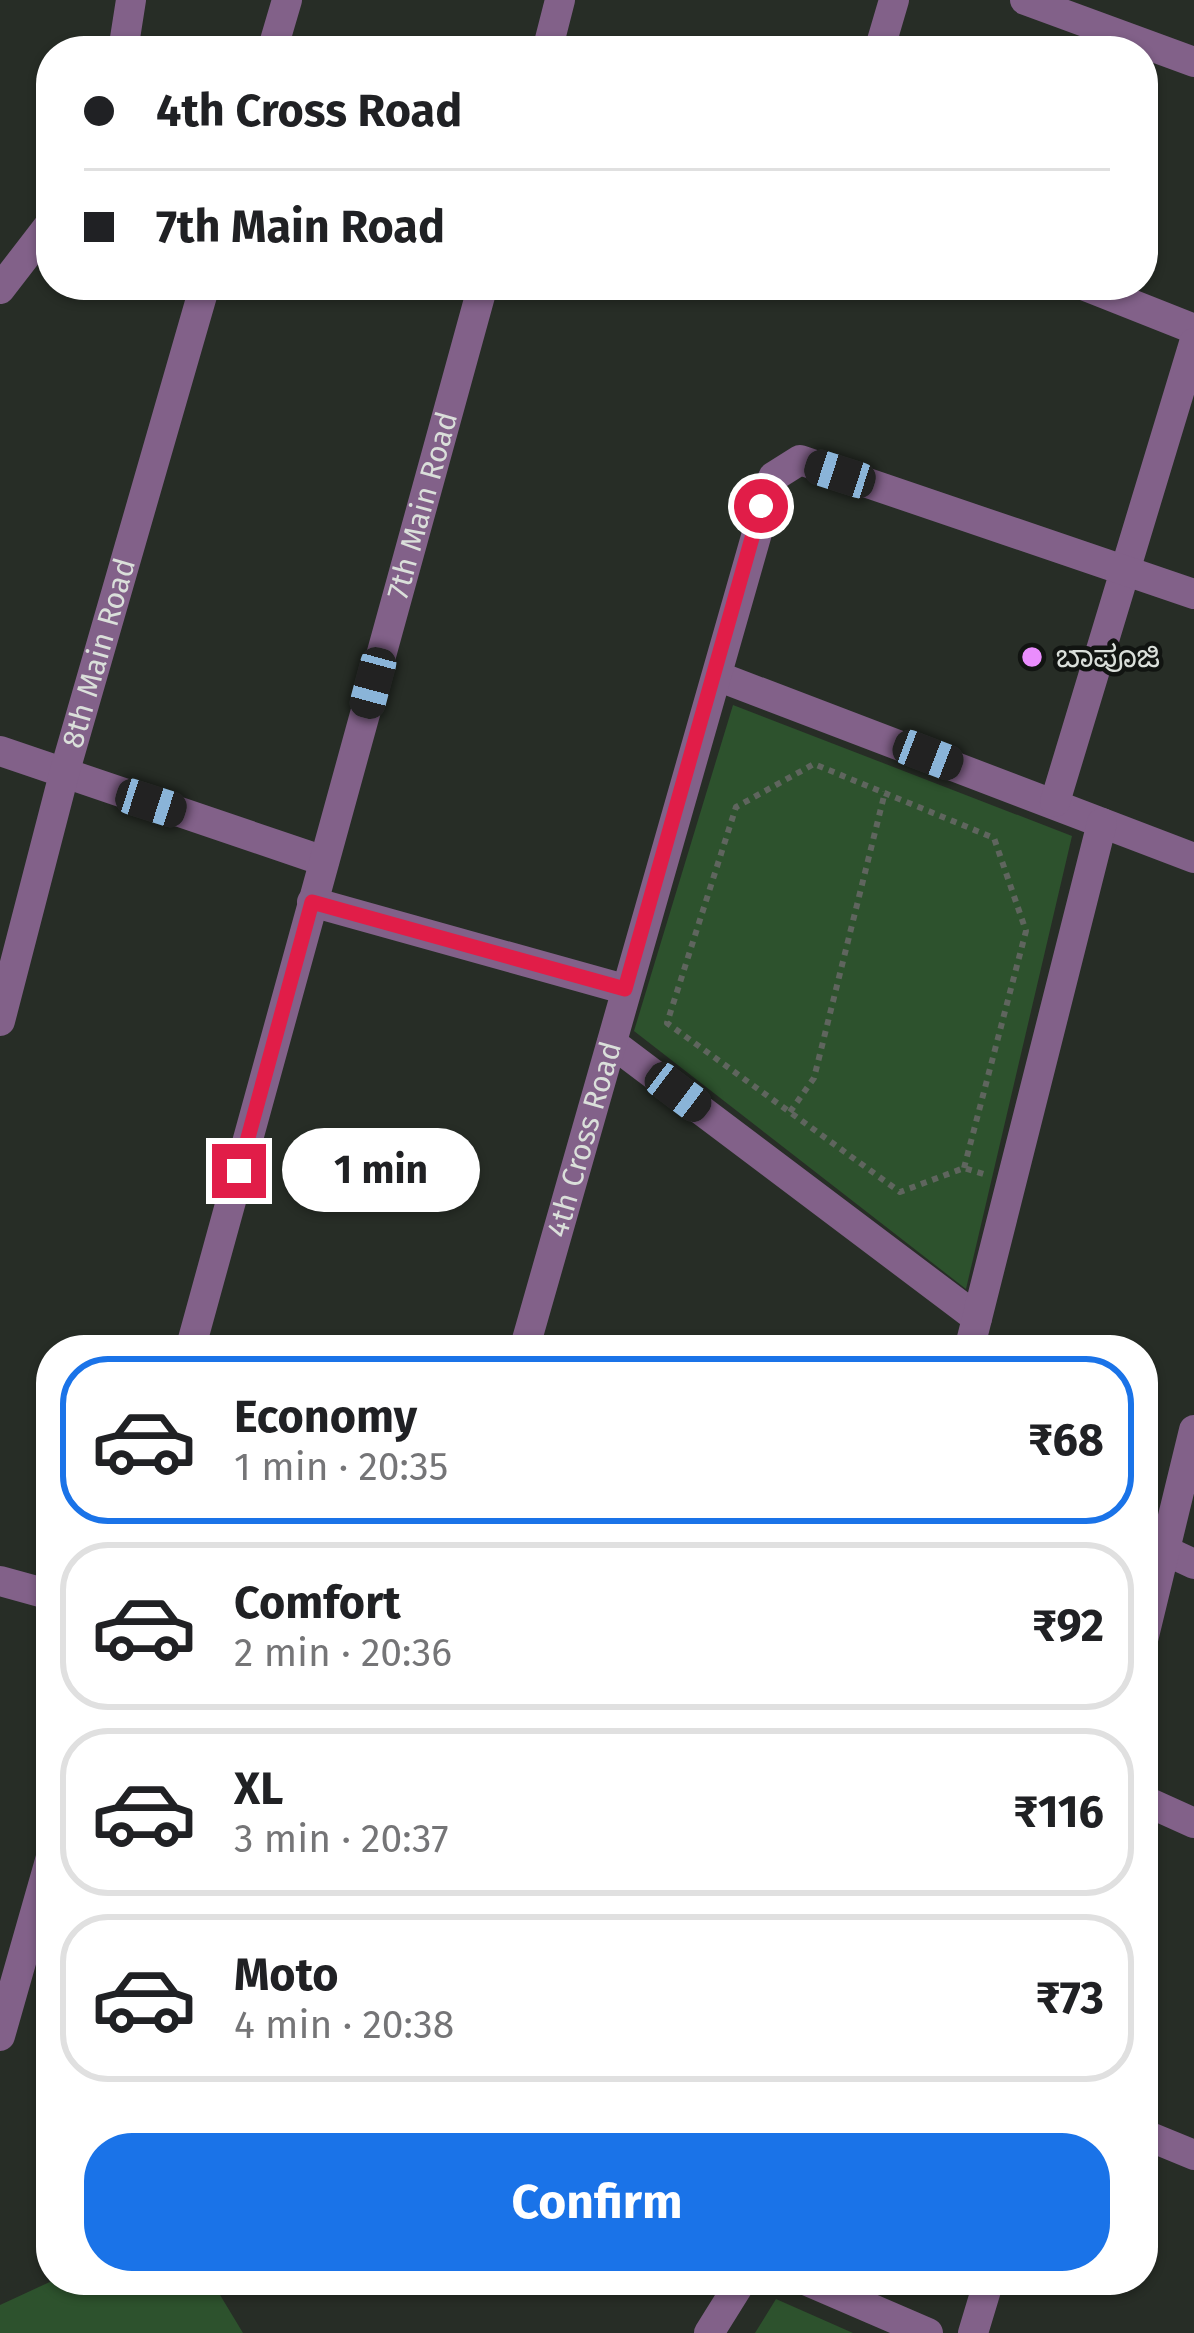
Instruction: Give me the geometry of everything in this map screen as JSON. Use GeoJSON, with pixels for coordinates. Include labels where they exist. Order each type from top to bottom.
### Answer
{"type":"FeatureCollection","features":[{"type":"Feature","properties":{"kind":"street"},"geometry":{"type":"LineString","coordinates":[[125,36],[131,0]]}},
{"type":"Feature","properties":{"kind":"street"},"geometry":{"type":"LineString","coordinates":[[276,36],[287,0]]}},
{"type":"Feature","properties":{"kind":"street"},"geometry":{"type":"LineString","coordinates":[[551,36],[560,0]]}},
{"type":"Feature","properties":{"kind":"street"},"geometry":{"type":"LineString","coordinates":[[884,36],[894,0]]}},
{"type":"Feature","properties":{"kind":"street"},"geometry":{"type":"LineString","coordinates":[[1025,0],[1123,36]]}},
{"type":"Feature","properties":{"kind":"street"},"geometry":{"type":"LineString","coordinates":[[1158,49],[1194,62]]}},
{"type":"Feature","properties":{"kind":"street"},"geometry":{"type":"LineString","coordinates":[[0,290],[36,243]]}},
{"type":"Feature","properties":{"kind":"street","name":"8th Main Road"},"geometry":{"type":"LineString","coordinates":[[0,1021],[64,774],[201,300]]}},
{"type":"Feature","properties":{"kind":"street","name":"7th Main Road"},"geometry":{"type":"LineString","coordinates":[[194,1335],[479,300]]}},
{"type":"Feature","properties":{"kind":"street"},"geometry":{"type":"LineString","coordinates":[[1121,300],[1194,329]]}},
{"type":"Feature","properties":{"kind":"street"},"geometry":{"type":"LineString","coordinates":[[1055,802],[1194,344]]}},
{"type":"Feature","properties":{"kind":"street","name":"4th Cross Road"},"geometry":{"type":"LineString","coordinates":[[528,1335],[773,477],[800,460],[1124,569]]}},
{"type":"Feature","properties":{"kind":"street"},"geometry":{"type":"LineString","coordinates":[[1124,569],[1194,594]]}},
{"type":"Feature","properties":{"kind":"street"},"geometry":{"type":"LineString","coordinates":[[717,676],[1194,858]]}},
{"type":"Feature","properties":{"kind":"street"},"geometry":{"type":"LineString","coordinates":[[0,751],[324,861]]}},
{"type":"Feature","properties":{"kind":"street"},"geometry":{"type":"LineString","coordinates":[[973,1335],[1102,823]]}},
{"type":"Feature","properties":{"kind":"street"},"geometry":{"type":"LineString","coordinates":[[312,902],[625,989]]}},
{"type":"Feature","properties":{"kind":"street"},"geometry":{"type":"LineString","coordinates":[[612,1042],[977,1318]]}},
{"type":"Feature","properties":{"kind":"street"},"geometry":{"type":"LineString","coordinates":[[1158,1576],[1194,1430]]}},
{"type":"Feature","properties":{"kind":"street"},"geometry":{"type":"LineString","coordinates":[[1164,1550],[1194,1564]]}},
{"type":"Feature","properties":{"kind":"street"},"geometry":{"type":"LineString","coordinates":[[0,1581],[36,1591]]}},
{"type":"Feature","properties":{"kind":"street"},"geometry":{"type":"LineString","coordinates":[[1158,1807],[1194,1823]]}},
{"type":"Feature","properties":{"kind":"street"},"geometry":{"type":"LineString","coordinates":[[0,2036],[36,1910]]}},
{"type":"Feature","properties":{"kind":"street"},"geometry":{"type":"LineString","coordinates":[[1158,2140],[1194,2155]]}},
{"type":"Feature","properties":{"kind":"street"},"geometry":{"type":"LineString","coordinates":[[709,2333],[733,2295]]}},
{"type":"Feature","properties":{"kind":"street"},"geometry":{"type":"LineString","coordinates":[[840,2295],[928,2333]]}},
{"type":"Feature","properties":{"kind":"street"},"geometry":{"type":"LineString","coordinates":[[974,2333],[985,2295]]}},
{"type":"Feature","properties":{"kind":"path"},"geometry":{"type":"LineString","coordinates":[[964,1168],[1026,931],[994,838],[814,764],[736,807],[667,1023],[900,1192],[964,1168],[1011,1180]]}},
{"type":"Feature","properties":{"kind":"path"},"geometry":{"type":"LineString","coordinates":[[790,1112],[814,1078],[885,792]]}},
{"type":"Feature","properties":{"kind":"green space"},"geometry":{"type":"Polygon","coordinates":[[[733,705],[1072,836],[966,1289],[634,1031],[733,705]]]}},
{"type":"Feature","properties":{"kind":"green space"},"geometry":{"type":"Polygon","coordinates":[[[36,2288],[36,2295],[220,2295],[243,2333],[0,2333],[0,2305],[36,2288]]]}},
{"type":"Feature","properties":{"kind":"green space"},"geometry":{"type":"Polygon","coordinates":[[[776,2299],[853,2333],[755,2333],[776,2299]]]}},
{"type":"Feature","properties":{"kind":"place","name":"ಬಾಪೂಜಿ"},"geometry":{"type":"Point","coordinates":[1032,657]}},
{"type":"Feature","properties":{"kind":"route"},"geometry":{"type":"LineString","coordinates":[[239,1171],[312,902],[625,989],[717,676],[761,506]]}}]}
